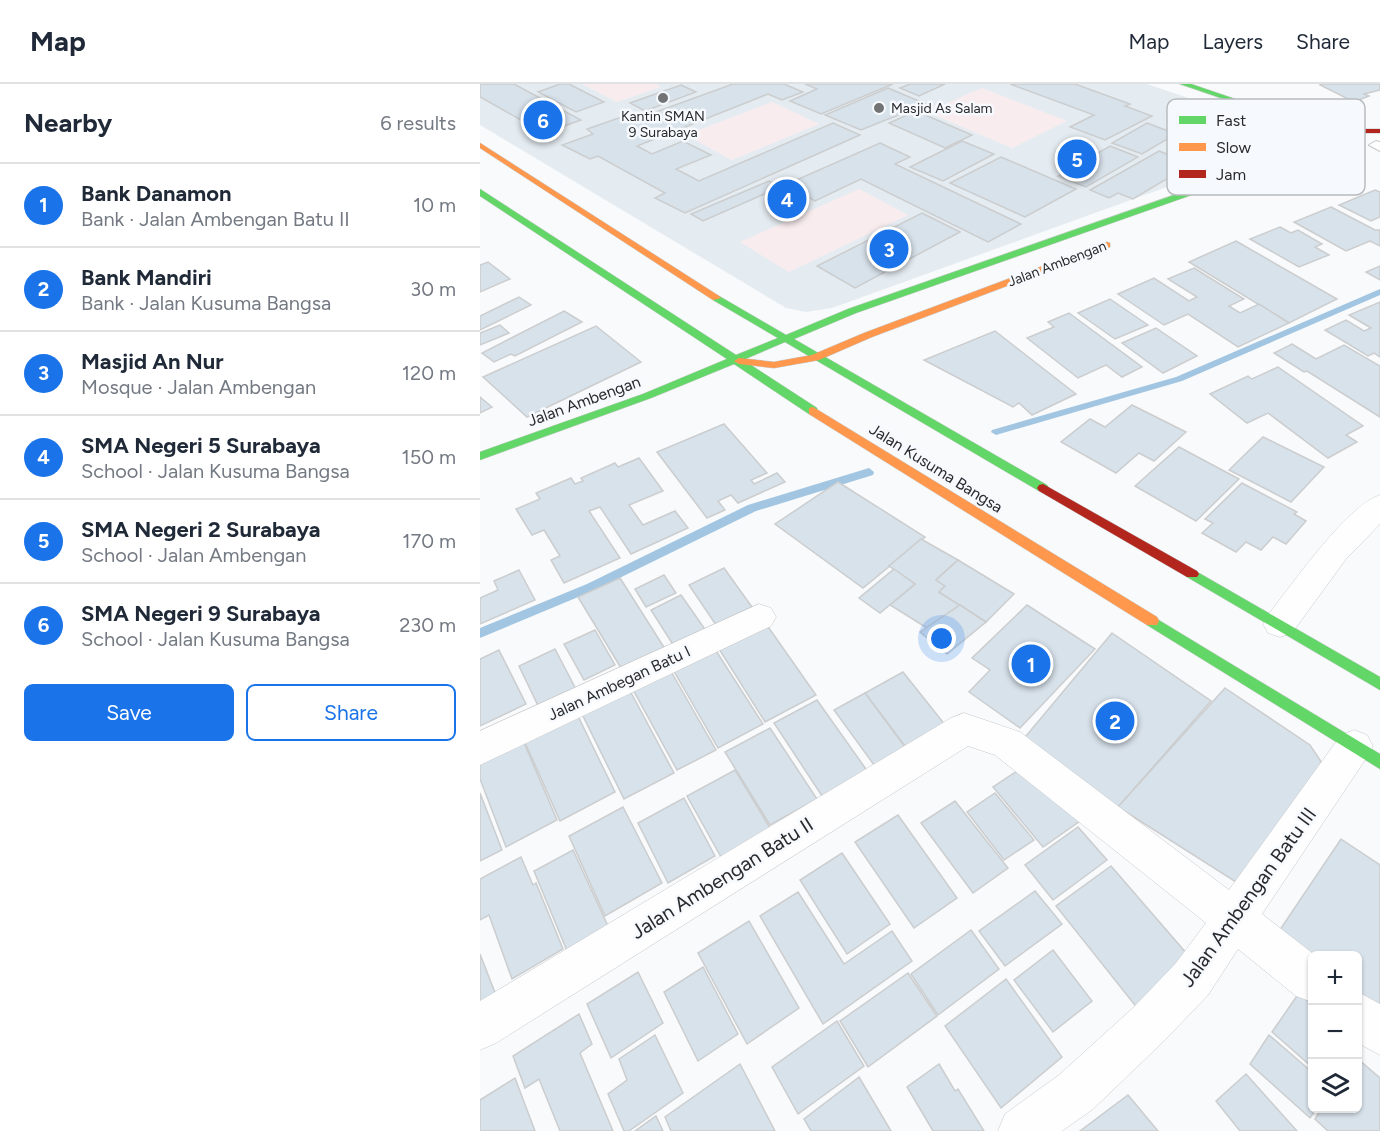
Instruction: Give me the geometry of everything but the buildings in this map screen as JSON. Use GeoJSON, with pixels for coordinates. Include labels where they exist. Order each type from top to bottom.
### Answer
{"type":"FeatureCollection","features":[{"type":"Feature","properties":{"kind":"main road"},"geometry":{"type":"LineString","coordinates":[[1184,84],[1229,99]]}},
{"type":"Feature","properties":{"kind":"main road"},"geometry":{"type":"LineString","coordinates":[[1365,131],[1377,144]]}},
{"type":"Feature","properties":{"kind":"main road","name":"Jalan Ambengan"},"geometry":{"type":"LineString","coordinates":[[1365,131],[1380,131]]}},
{"type":"Feature","properties":{"kind":"main road","name":"Jalan Kusuma Bangsa"},"geometry":{"type":"LineString","coordinates":[[480,145],[723,303],[1380,684]]}},
{"type":"Feature","properties":{"kind":"main road","name":"Jalan Kusuma Bangsa"},"geometry":{"type":"LineString","coordinates":[[480,192],[732,359],[1367,754]]}},
{"type":"Feature","properties":{"kind":"main road","name":"Jalan Ambengan"},"geometry":{"type":"LineString","coordinates":[[480,456],[646,396],[852,311],[1183,195]]}},
{"type":"Feature","properties":{"kind":"main road","name":"Jalan Ambengan"},"geometry":{"type":"LineString","coordinates":[[732,359],[774,365],[815,358],[868,335],[1124,239]]}},
{"type":"Feature","properties":{"kind":"street"},"geometry":{"type":"LineString","coordinates":[[1280,624],[1335,551],[1380,506]]}},
{"type":"Feature","properties":{"kind":"street","name":"Jalan Ambegan Batu I"},"geometry":{"type":"LineString","coordinates":[[480,749],[759,617]]}},
{"type":"Feature","properties":{"kind":"street","name":"Jalan Ambengan Batu II"},"geometry":{"type":"LineString","coordinates":[[480,1027],[964,729],[1006,743],[1235,919]]}},
{"type":"Feature","properties":{"kind":"street","name":"Jalan Ambengan Batu III"},"geometry":{"type":"LineString","coordinates":[[1022,1131],[1076,1092],[1149,1024],[1192,979],[1235,919],[1367,754]]}},
{"type":"Feature","properties":{"kind":"street"},"geometry":{"type":"LineString","coordinates":[[1235,919],[1308,977]]}},
{"type":"Feature","properties":{"kind":"street"},"geometry":{"type":"LineString","coordinates":[[1362,1018],[1380,1032]]}},
{"type":"Feature","properties":{"kind":"shaded area"},"geometry":{"type":"Polygon","coordinates":[[[480,84],[1147,84],[1191,99],[1167,99],[1167,187],[832,308],[806,312],[786,308],[480,125],[480,84]]]}},
{"type":"Feature","properties":{"kind":"shaded area"},"geometry":{"type":"Polygon","coordinates":[[[582,84],[656,84],[661,87],[617,102],[582,84]]]}},
{"type":"Feature","properties":{"kind":"shaded area"},"geometry":{"type":"Polygon","coordinates":[[[982,88],[1067,121],[1012,148],[927,112],[982,88]]]}},
{"type":"Feature","properties":{"kind":"shaded area"},"geometry":{"type":"Polygon","coordinates":[[[772,102],[819,124],[732,160],[686,135],[772,102]]]}},
{"type":"Feature","properties":{"kind":"shaded area"},"geometry":{"type":"Polygon","coordinates":[[[859,189],[908,215],[789,272],[740,242],[859,189]]]}},
{"type":"Feature","properties":{"kind":"waterway"},"geometry":{"type":"LineString","coordinates":[[996,432],[1179,379],[1380,292]]}},
{"type":"Feature","properties":{"kind":"waterway"},"geometry":{"type":"LineString","coordinates":[[480,633],[591,587],[752,508],[869,472]]}},
{"type":"Feature","properties":{"kind":"traffic: fast"},"geometry":{"type":"LineString","coordinates":[[1184,84],[1229,99]]}},
{"type":"Feature","properties":{"kind":"traffic: fast"},"geometry":{"type":"LineString","coordinates":[[480,192],[813,411]]}},
{"type":"Feature","properties":{"kind":"traffic: fast"},"geometry":{"type":"LineString","coordinates":[[480,456],[647,396],[852,311],[1183,195]]}},
{"type":"Feature","properties":{"kind":"traffic: fast"},"geometry":{"type":"LineString","coordinates":[[716,298],[1043,488]]}},
{"type":"Feature","properties":{"kind":"traffic: fast"},"geometry":{"type":"LineString","coordinates":[[1192,574],[1380,684]]}},
{"type":"Feature","properties":{"kind":"traffic: fast"},"geometry":{"type":"LineString","coordinates":[[1152,621],[1380,762]]}},
{"type":"Feature","properties":{"kind":"traffic: slow"},"geometry":{"type":"LineString","coordinates":[[480,145],[716,298]]}},
{"type":"Feature","properties":{"kind":"traffic: slow"},"geometry":{"type":"LineString","coordinates":[[739,361],[774,365],[815,358],[868,335],[1107,245]]}},
{"type":"Feature","properties":{"kind":"traffic: slow"},"geometry":{"type":"LineString","coordinates":[[813,411],[1152,621]]}},
{"type":"Feature","properties":{"kind":"traffic: jam"},"geometry":{"type":"LineString","coordinates":[[1365,131],[1380,131]]}},
{"type":"Feature","properties":{"kind":"traffic: jam"},"geometry":{"type":"LineString","coordinates":[[1043,488],[1192,574]]}},
{"type":"Feature","properties":{"kind":"place","name":"Kantin SMAN 9 Surabaya"},"geometry":{"type":"Point","coordinates":[663,98]}},
{"type":"Feature","properties":{"kind":"place","name":"Masjid As Salam"},"geometry":{"type":"Point","coordinates":[879,108]}},
{"type":"Feature","properties":{"kind":"place","name":"SMA Negeri 9 Surabaya"},"geometry":{"type":"Point","coordinates":[543,120]}},
{"type":"Feature","properties":{"kind":"place","name":"SMA Negeri 2 Surabaya"},"geometry":{"type":"Point","coordinates":[1077,159]}},
{"type":"Feature","properties":{"kind":"place","name":"SMA Negeri 5 Surabaya"},"geometry":{"type":"Point","coordinates":[787,199]}},
{"type":"Feature","properties":{"kind":"place","name":"Masjid An Nur"},"geometry":{"type":"Point","coordinates":[889,249]}},
{"type":"Feature","properties":{"kind":"place","name":"Bank Danamon"},"geometry":{"type":"Point","coordinates":[1031,664]}},
{"type":"Feature","properties":{"kind":"place","name":"Bank Mandiri"},"geometry":{"type":"Point","coordinates":[1115,721]}}]}
